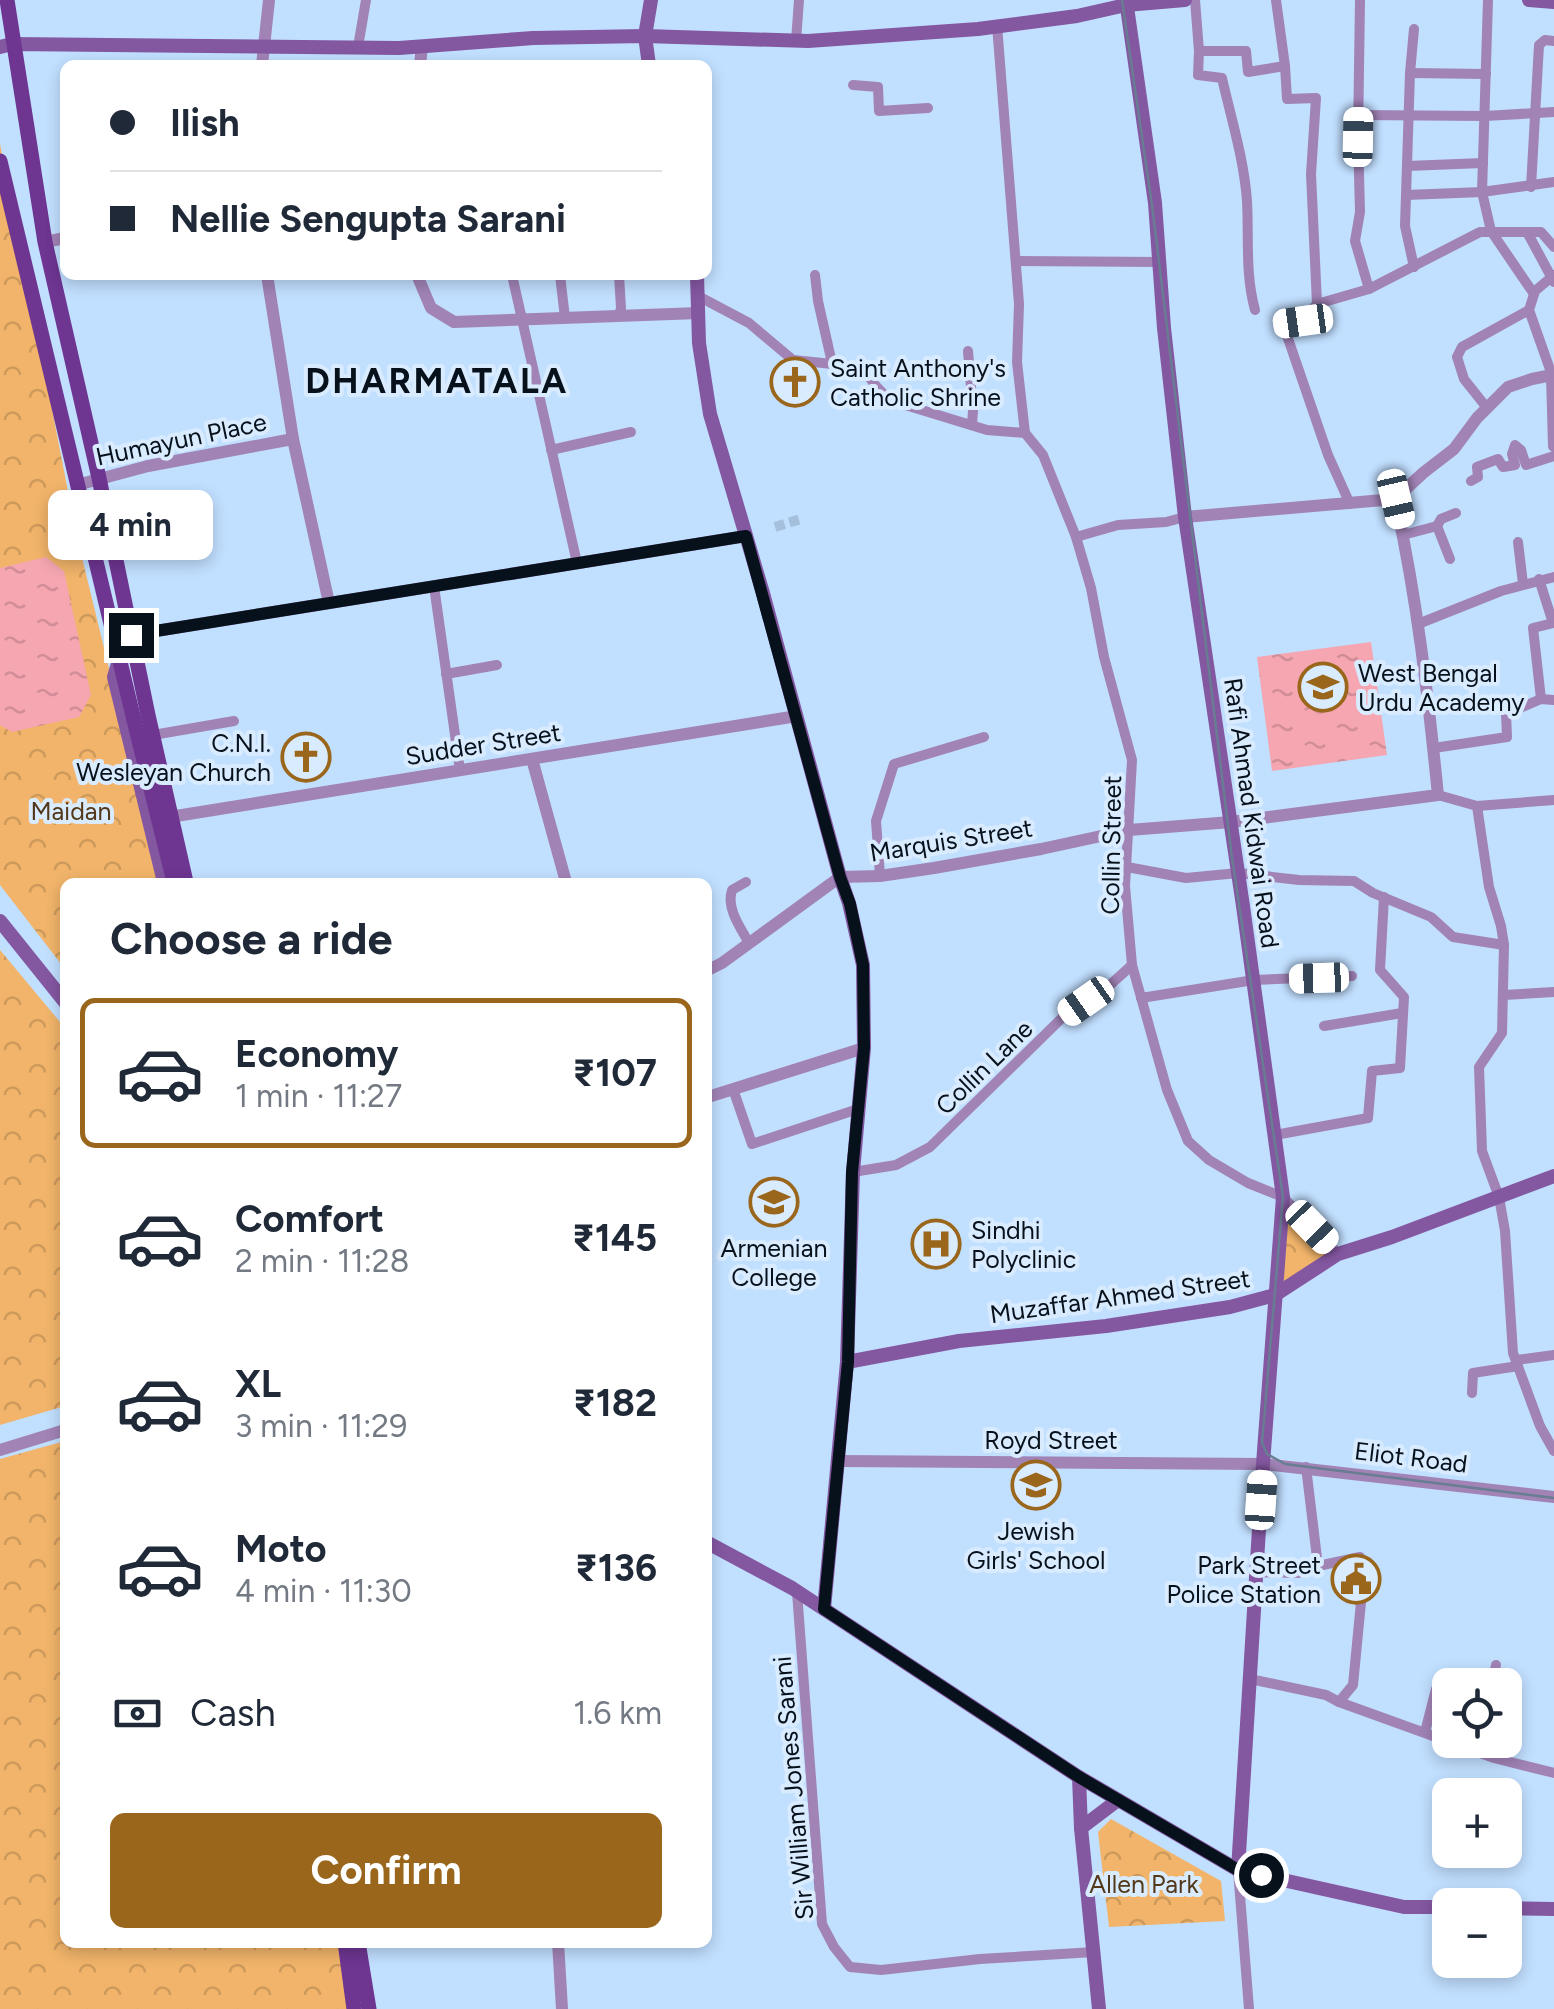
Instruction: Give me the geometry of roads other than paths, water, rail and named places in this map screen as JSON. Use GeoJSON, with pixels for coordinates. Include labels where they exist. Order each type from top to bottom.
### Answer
{"type":"FeatureCollection","features":[{"type":"Feature","properties":{"kind":"main road"},"geometry":{"type":"LineString","coordinates":[[6,0],[6,41],[45,242],[131,635],[127,658],[114,678],[163,878]]}},
{"type":"Feature","properties":{"kind":"main road"},"geometry":{"type":"LineString","coordinates":[[649,60],[645,36],[651,0]]}},
{"type":"Feature","properties":{"kind":"main road"},"geometry":{"type":"LineString","coordinates":[[6,41],[358,47],[645,36],[796,40],[978,29],[1077,16],[1126,2],[1186,0]]}},
{"type":"Feature","properties":{"kind":"main road"},"geometry":{"type":"LineString","coordinates":[[1529,0],[1554,2]]}},
{"type":"Feature","properties":{"kind":"main road","name":"Rafi Ahmad Kidwai Road"},"geometry":{"type":"LineString","coordinates":[[1126,2],[1155,204],[1185,517],[1283,1197],[1238,1870]]}},
{"type":"Feature","properties":{"kind":"main road"},"geometry":{"type":"LineString","coordinates":[[0,162],[78,485],[127,658],[173,878]]}},
{"type":"Feature","properties":{"kind":"main road"},"geometry":{"type":"LineString","coordinates":[[698,280],[699,343],[710,414],[850,904],[863,965],[864,1048],[852,1172],[848,1362],[824,1609]]}},
{"type":"Feature","properties":{"kind":"main road"},"geometry":{"type":"LineString","coordinates":[[127,658],[144,669],[189,878]]}},
{"type":"Feature","properties":{"kind":"main road"},"geometry":{"type":"LineString","coordinates":[[141,718],[189,878]]}},
{"type":"Feature","properties":{"kind":"main road"},"geometry":{"type":"LineString","coordinates":[[0,921],[60,996]]}},
{"type":"Feature","properties":{"kind":"main road","name":"Muzaffar Ahmed Street"},"geometry":{"type":"LineString","coordinates":[[848,1362],[960,1341],[1112,1326],[1276,1296],[1338,1254],[1554,1176]]}},
{"type":"Feature","properties":{"kind":"main road"},"geometry":{"type":"LineString","coordinates":[[712,1545],[797,1592],[1079,1777],[1238,1870],[1404,1906],[1432,1907]]}},
{"type":"Feature","properties":{"kind":"main road"},"geometry":{"type":"LineString","coordinates":[[1079,1777],[1099,2009]]}},
{"type":"Feature","properties":{"kind":"main road"},"geometry":{"type":"LineString","coordinates":[[1082,1828],[1118,1800]]}},
{"type":"Feature","properties":{"kind":"main road"},"geometry":{"type":"LineString","coordinates":[[1522,1908],[1554,1909]]}},
{"type":"Feature","properties":{"kind":"main road"},"geometry":{"type":"LineString","coordinates":[[346,1948],[354,2009]]}},
{"type":"Feature","properties":{"kind":"main road"},"geometry":{"type":"LineString","coordinates":[[359,1948],[369,2009]]}},
{"type":"Feature","properties":{"kind":"street"},"geometry":{"type":"LineString","coordinates":[[262,60],[268,0]]}},
{"type":"Feature","properties":{"kind":"street"},"geometry":{"type":"LineString","coordinates":[[358,47],[366,0]]}},
{"type":"Feature","properties":{"kind":"street"},"geometry":{"type":"LineString","coordinates":[[796,40],[799,0]]}},
{"type":"Feature","properties":{"kind":"street"},"geometry":{"type":"LineString","coordinates":[[1195,0],[1198,74],[1222,78],[1243,169],[1250,292],[1255,310]]}},
{"type":"Feature","properties":{"kind":"street"},"geometry":{"type":"LineString","coordinates":[[1276,0],[1287,99],[1316,98],[1312,174],[1317,304]]}},
{"type":"Feature","properties":{"kind":"street"},"geometry":{"type":"LineString","coordinates":[[1360,0],[1360,212],[1355,241],[1369,289]]}},
{"type":"Feature","properties":{"kind":"street"},"geometry":{"type":"LineString","coordinates":[[1488,0],[1482,192],[1492,232],[1534,294]]}},
{"type":"Feature","properties":{"kind":"street"},"geometry":{"type":"LineString","coordinates":[[698,296],[749,323],[793,360],[862,367],[889,400],[987,430],[1025,432],[1017,362],[1019,304],[997,26]]}},
{"type":"Feature","properties":{"kind":"street"},"geometry":{"type":"LineString","coordinates":[[1414,28],[1405,226],[1414,267]]}},
{"type":"Feature","properties":{"kind":"street"},"geometry":{"type":"LineString","coordinates":[[1530,187],[1539,45],[1546,40],[1554,41]]}},
{"type":"Feature","properties":{"kind":"street"},"geometry":{"type":"LineString","coordinates":[[421,60],[422,46]]}},
{"type":"Feature","properties":{"kind":"street"},"geometry":{"type":"LineString","coordinates":[[1199,51],[1246,51],[1248,72],[1285,66]]}},
{"type":"Feature","properties":{"kind":"street"},"geometry":{"type":"LineString","coordinates":[[1410,74],[1486,74]]}},
{"type":"Feature","properties":{"kind":"street"},"geometry":{"type":"LineString","coordinates":[[852,84],[878,87],[879,112],[928,108]]}},
{"type":"Feature","properties":{"kind":"street"},"geometry":{"type":"LineString","coordinates":[[1358,114],[1485,116],[1554,112]]}},
{"type":"Feature","properties":{"kind":"street"},"geometry":{"type":"LineString","coordinates":[[1407,166],[1482,164]]}},
{"type":"Feature","properties":{"kind":"street"},"geometry":{"type":"LineString","coordinates":[[1406,195],[1482,192],[1554,182]]}},
{"type":"Feature","properties":{"kind":"street"},"geometry":{"type":"LineString","coordinates":[[1350,504],[1328,455],[1282,324],[1303,321],[1317,304],[1369,289],[1480,232],[1541,232],[1554,246]]}},
{"type":"Feature","properties":{"kind":"street"},"geometry":{"type":"LineString","coordinates":[[1527,232],[1553,278],[1534,294],[1529,310],[1552,375],[1554,446]]}},
{"type":"Feature","properties":{"kind":"street"},"geometry":{"type":"LineString","coordinates":[[45,242],[60,239]]}},
{"type":"Feature","properties":{"kind":"street"},"geometry":{"type":"LineString","coordinates":[[1016,261],[1160,262]]}},
{"type":"Feature","properties":{"kind":"street"},"geometry":{"type":"LineString","coordinates":[[815,275],[832,362]]}},
{"type":"Feature","properties":{"kind":"street"},"geometry":{"type":"LineString","coordinates":[[268,280],[294,439],[330,604]]}},
{"type":"Feature","properties":{"kind":"street"},"geometry":{"type":"LineString","coordinates":[[420,280],[431,308],[454,322],[699,314]]}},
{"type":"Feature","properties":{"kind":"street"},"geometry":{"type":"LineString","coordinates":[[513,280],[577,562]]}},
{"type":"Feature","properties":{"kind":"street"},"geometry":{"type":"LineString","coordinates":[[561,280],[565,318]]}},
{"type":"Feature","properties":{"kind":"street"},"geometry":{"type":"LineString","coordinates":[[619,316],[620,280]]}},
{"type":"Feature","properties":{"kind":"street"},"geometry":{"type":"LineString","coordinates":[[1487,408],[1464,379],[1457,357],[1462,347],[1529,310]]}},
{"type":"Feature","properties":{"kind":"street"},"geometry":{"type":"LineString","coordinates":[[968,351],[972,424]]}},
{"type":"Feature","properties":{"kind":"street"},"geometry":{"type":"LineString","coordinates":[[1076,537],[1118,525],[1185,517],[1396,499],[1454,449],[1476,418],[1508,387],[1552,375]]}},
{"type":"Feature","properties":{"kind":"street"},"geometry":{"type":"LineString","coordinates":[[551,450],[632,432]]}},
{"type":"Feature","properties":{"kind":"street","name":"Collin Street"},"geometry":{"type":"LineString","coordinates":[[1025,432],[1043,455],[1076,537],[1132,760],[1125,886],[1132,965],[1167,1090],[1188,1141],[1208,1160],[1234,1176],[1283,1197],[1338,1254]]}},
{"type":"Feature","properties":{"kind":"street","name":"Humayun Place"},"geometry":{"type":"LineString","coordinates":[[78,485],[148,466],[294,439]]}},
{"type":"Feature","properties":{"kind":"street"},"geometry":{"type":"LineString","coordinates":[[1471,481],[1478,478],[1477,467],[1498,459],[1503,467],[1515,465],[1515,445],[1526,464],[1554,456]]}},
{"type":"Feature","properties":{"kind":"street"},"geometry":{"type":"LineString","coordinates":[[1396,499],[1418,624],[1438,795],[1477,806],[1554,800]]}},
{"type":"Feature","properties":{"kind":"street"},"geometry":{"type":"LineString","coordinates":[[1404,535],[1437,526],[1441,519],[1456,512]]}},
{"type":"Feature","properties":{"kind":"street"},"geometry":{"type":"LineString","coordinates":[[1437,526],[1450,559]]}},
{"type":"Feature","properties":{"kind":"street"},"geometry":{"type":"LineString","coordinates":[[131,635],[746,536]]}},
{"type":"Feature","properties":{"kind":"street"},"geometry":{"type":"LineString","coordinates":[[1518,542],[1523,584]]}},
{"type":"Feature","properties":{"kind":"street"},"geometry":{"type":"LineString","coordinates":[[1418,624],[1523,584],[1554,577]]}},
{"type":"Feature","properties":{"kind":"street"},"geometry":{"type":"LineString","coordinates":[[1434,748],[1507,737],[1506,714],[1548,699],[1533,628],[1552,623],[1539,580]]}},
{"type":"Feature","properties":{"kind":"street"},"geometry":{"type":"LineString","coordinates":[[434,586],[460,770]]}},
{"type":"Feature","properties":{"kind":"street"},"geometry":{"type":"LineString","coordinates":[[446,674],[497,665]]}},
{"type":"Feature","properties":{"kind":"street","name":"Sudder Street"},"geometry":{"type":"LineString","coordinates":[[176,816],[797,716]]}},
{"type":"Feature","properties":{"kind":"street"},"geometry":{"type":"LineString","coordinates":[[159,734],[234,722]]}},
{"type":"Feature","properties":{"kind":"street"},"geometry":{"type":"LineString","coordinates":[[880,876],[876,820],[894,764],[984,737]]}},
{"type":"Feature","properties":{"kind":"street"},"geometry":{"type":"LineString","coordinates":[[532,759],[565,878]]}},
{"type":"Feature","properties":{"kind":"street","name":"Marquis Street"},"geometry":{"type":"LineString","coordinates":[[712,967],[840,877],[880,876],[1041,850],[1129,830],[1230,822],[1438,795]]}},
{"type":"Feature","properties":{"kind":"street"},"geometry":{"type":"LineString","coordinates":[[1477,806],[1489,887],[1504,946],[1502,1033],[1479,1067],[1482,1151],[1500,1197],[1513,1353],[1540,1426],[1554,1451]]}},
{"type":"Feature","properties":{"kind":"street"},"geometry":{"type":"LineString","coordinates":[[1127,868],[1186,878],[1238,873],[1354,881],[1432,917],[1453,937],[1504,946]]}},
{"type":"Feature","properties":{"kind":"street"},"geometry":{"type":"LineString","coordinates":[[746,882],[732,890],[728,899],[749,943]]}},
{"type":"Feature","properties":{"kind":"street"},"geometry":{"type":"LineString","coordinates":[[1275,1135],[1368,1118],[1372,1070],[1400,1068],[1404,997],[1380,970],[1384,896]]}},
{"type":"Feature","properties":{"kind":"street","name":"Collin Lane"},"geometry":{"type":"LineString","coordinates":[[852,1172],[896,1165],[930,1147],[1063,1018],[1132,965]]}},
{"type":"Feature","properties":{"kind":"street"},"geometry":{"type":"LineString","coordinates":[[1141,998],[1254,980],[1352,976]]}},
{"type":"Feature","properties":{"kind":"street"},"geometry":{"type":"LineString","coordinates":[[1504,995],[1554,992]]}},
{"type":"Feature","properties":{"kind":"street"},"geometry":{"type":"LineString","coordinates":[[1324,1026],[1402,1012]]}},
{"type":"Feature","properties":{"kind":"street"},"geometry":{"type":"LineString","coordinates":[[712,1097],[864,1048]]}},
{"type":"Feature","properties":{"kind":"street"},"geometry":{"type":"LineString","coordinates":[[733,1089],[752,1144],[858,1109]]}},
{"type":"Feature","properties":{"kind":"street"},"geometry":{"type":"LineString","coordinates":[[1472,1392],[1474,1373],[1554,1355]]}},
{"type":"Feature","properties":{"kind":"street"},"geometry":{"type":"LineString","coordinates":[[1540,1426],[1554,1421]]}},
{"type":"Feature","properties":{"kind":"street"},"geometry":{"type":"LineString","coordinates":[[0,1450],[60,1432]]}},
{"type":"Feature","properties":{"kind":"street","name":"Royd Street"},"geometry":{"type":"LineString","coordinates":[[839,1461],[1263,1464]]}},
{"type":"Feature","properties":{"kind":"street","name":"Eliot Road"},"geometry":{"type":"LineString","coordinates":[[1263,1464],[1554,1497]]}},
{"type":"Feature","properties":{"kind":"street"},"geometry":{"type":"LineString","coordinates":[[1306,1468],[1318,1566]]}},
{"type":"Feature","properties":{"kind":"street"},"geometry":{"type":"LineString","coordinates":[[1256,1572],[1298,1573],[1360,1557],[1362,1592],[1353,1684],[1339,1702]]}},
{"type":"Feature","properties":{"kind":"street","name":"Sir William Jones Sarani"},"geometry":{"type":"LineString","coordinates":[[797,1592],[822,1924],[834,1948],[850,1967],[881,1970],[980,1958],[1094,1952]]}},
{"type":"Feature","properties":{"kind":"street"},"geometry":{"type":"LineString","coordinates":[[1250,1679],[1326,1694],[1494,1758],[1554,1773]]}},
{"type":"Feature","properties":{"kind":"street"},"geometry":{"type":"LineString","coordinates":[[1425,1732],[1432,1705]]}},
{"type":"Feature","properties":{"kind":"street"},"geometry":{"type":"LineString","coordinates":[[1238,1870],[1249,2009]]}},
{"type":"Feature","properties":{"kind":"street"},"geometry":{"type":"LineString","coordinates":[[558,1948],[562,2009]]}},
{"type":"Feature","properties":{"kind":"water"},"geometry":{"type":"Polygon","coordinates":[[[46,557],[64,571],[91,695],[79,717],[12,732],[0,725],[0,568],[46,557]]]}},
{"type":"Feature","properties":{"kind":"water"},"geometry":{"type":"Polygon","coordinates":[[[1371,642],[1387,755],[1272,771],[1257,657],[1371,642]]]}},
{"type":"Feature","properties":{"kind":"tunnel"},"geometry":{"type":"LineString","coordinates":[[775,527],[801,519]]}},
{"type":"Feature","properties":{"kind":"tram line"},"geometry":{"type":"LineString","coordinates":[[1122,0],[1152,205],[1232,858],[1283,1197],[1262,1443],[1267,1454],[1285,1464],[1554,1498]]}},
{"type":"Feature","properties":{"kind":"place","name":"Saint Anthony's Catholic Shrine"},"geometry":{"type":"Point","coordinates":[795,382]}},
{"type":"Feature","properties":{"kind":"place","name":"West Bengal Urdu Academy"},"geometry":{"type":"Point","coordinates":[1323,687]}},
{"type":"Feature","properties":{"kind":"place","name":"C.N.I. Wesleyan Church"},"geometry":{"type":"Point","coordinates":[306,757]}},
{"type":"Feature","properties":{"kind":"place","name":"Armenian College"},"geometry":{"type":"Point","coordinates":[774,1202]}},
{"type":"Feature","properties":{"kind":"place","name":"Sindhi Polyclinic"},"geometry":{"type":"Point","coordinates":[936,1244]}},
{"type":"Feature","properties":{"kind":"place","name":"Jewish Girls' School"},"geometry":{"type":"Point","coordinates":[1036,1485]}},
{"type":"Feature","properties":{"kind":"place","name":"Park Street Police Station"},"geometry":{"type":"Point","coordinates":[1356,1579]}},
{"type":"Feature","properties":{"kind":"district","name":"DHARMATALA"},"geometry":{"type":"Point","coordinates":[437,381]}},
{"type":"Feature","properties":{"kind":"park label","name":"Maidan"},"geometry":{"type":"Point","coordinates":[71,811]}},
{"type":"Feature","properties":{"kind":"park label","name":"Allen Park"},"geometry":{"type":"Point","coordinates":[1144,1884]}}]}
